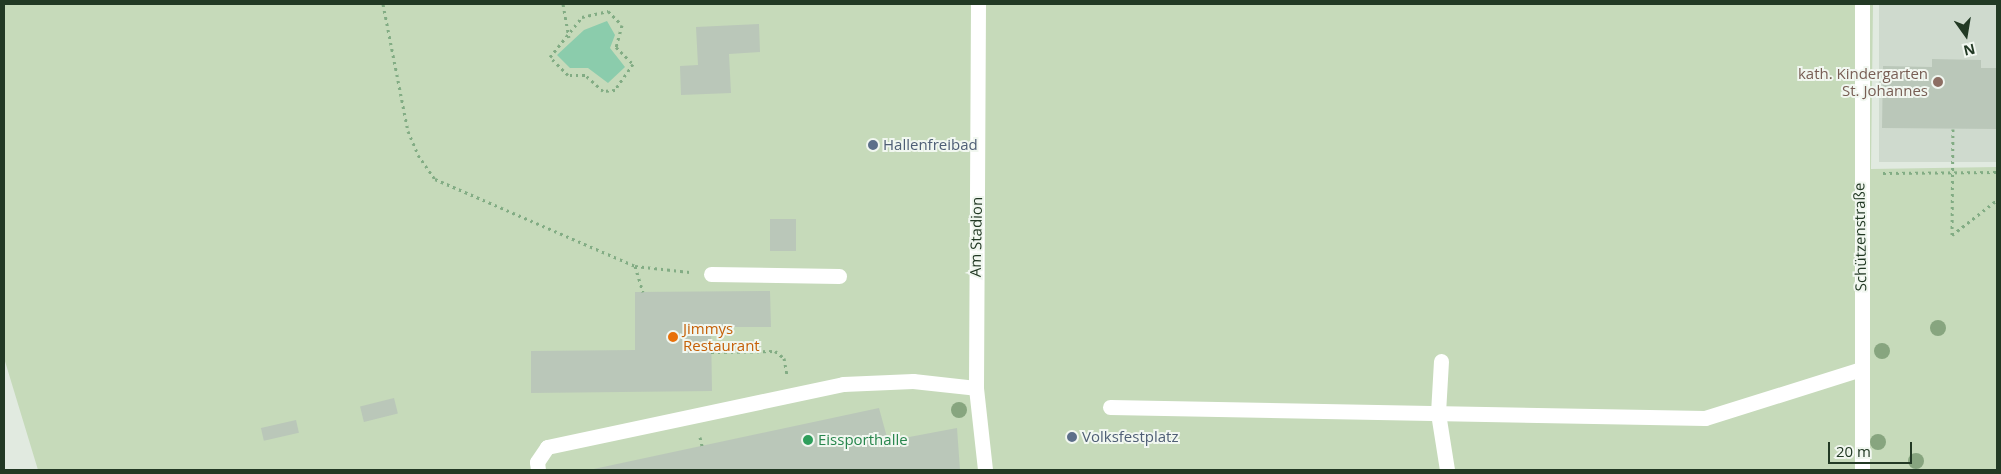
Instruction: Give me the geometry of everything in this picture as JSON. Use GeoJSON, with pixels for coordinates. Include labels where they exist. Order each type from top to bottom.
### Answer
{"type":"FeatureCollection","features":[{"type":"Feature","properties":{"kind":"street","name":"Am Stadion"},"geometry":{"type":"LineString","coordinates":[[978,4],[976,388],[985,470]]}},
{"type":"Feature","properties":{"kind":"street","name":"Schützenstraße"},"geometry":{"type":"LineString","coordinates":[[1862,4],[1860,173],[1862,470]]}},
{"type":"Feature","properties":{"kind":"street"},"geometry":{"type":"LineString","coordinates":[[711,274],[839,276]]}},
{"type":"Feature","properties":{"kind":"street"},"geometry":{"type":"LineString","coordinates":[[1441,361],[1438,413],[1447,470]]}},
{"type":"Feature","properties":{"kind":"street"},"geometry":{"type":"LineString","coordinates":[[1110,407],[1705,418],[1862,369]]}},
{"type":"Feature","properties":{"kind":"street"},"geometry":{"type":"LineString","coordinates":[[538,470],[537,462],[547,447],[843,384],[913,381],[976,388]]}},
{"type":"Feature","properties":{"kind":"path"},"geometry":{"type":"LineString","coordinates":[[383,4],[408,131],[418,156],[435,179],[635,266],[711,274]]}},
{"type":"Feature","properties":{"kind":"path"},"geometry":{"type":"LineString","coordinates":[[563,4],[569,37]]}},
{"type":"Feature","properties":{"kind":"path"},"geometry":{"type":"LineString","coordinates":[[608,11],[622,25],[616,47],[633,64],[615,90],[603,91],[585,75],[568,75],[550,57],[569,37],[582,17],[599,13],[608,11]]}},
{"type":"Feature","properties":{"kind":"path"},"geometry":{"type":"LineString","coordinates":[[1953,129],[1952,235],[1997,200]]}},
{"type":"Feature","properties":{"kind":"path"},"geometry":{"type":"LineString","coordinates":[[1860,173],[1997,172]]}},
{"type":"Feature","properties":{"kind":"path"},"geometry":{"type":"LineString","coordinates":[[635,266],[643,292]]}},
{"type":"Feature","properties":{"kind":"path"},"geometry":{"type":"LineString","coordinates":[[711,352],[775,351],[784,358],[791,395]]}},
{"type":"Feature","properties":{"kind":"path"},"geometry":{"type":"LineString","coordinates":[[700,434],[702,446]]}},
{"type":"Feature","properties":{"kind":"shaded area"},"geometry":{"type":"Polygon","coordinates":[[[4,4],[1873,4],[1871,169],[1997,167],[1997,470],[38,470],[4,358],[4,4]]]}},
{"type":"Feature","properties":{"kind":"shaded area","name":"kath. Kindergarten St. Johannes"},"geometry":{"type":"Polygon","coordinates":[[[1879,4],[1997,4],[1997,162],[1879,162],[1879,4]]]}},
{"type":"Feature","properties":{"kind":"shaded area"},"geometry":{"type":"Polygon","coordinates":[[[607,21],[615,35],[610,48],[625,67],[608,83],[588,68],[570,68],[557,55],[584,30],[607,21]]]}},
{"type":"Feature","properties":{"kind":"building"},"geometry":{"type":"Polygon","coordinates":[[[759,24],[760,52],[729,54],[731,93],[681,95],[680,66],[698,65],[696,27],[759,24]]]}},
{"type":"Feature","properties":{"kind":"building"},"geometry":{"type":"Polygon","coordinates":[[[1932,59],[1981,60],[1981,68],[1997,68],[1997,129],[1882,128],[1883,66],[1932,67],[1932,59]]]}},
{"type":"Feature","properties":{"kind":"building"},"geometry":{"type":"Polygon","coordinates":[[[770,219],[796,219],[796,251],[770,251],[770,219]]]}},
{"type":"Feature","properties":{"kind":"building"},"geometry":{"type":"Polygon","coordinates":[[[770,291],[771,327],[711,327],[712,391],[531,393],[531,351],[635,350],[635,292],[770,291]]]}},
{"type":"Feature","properties":{"kind":"building"},"geometry":{"type":"Polygon","coordinates":[[[394,398],[398,414],[364,422],[360,406],[394,398]]]}},
{"type":"Feature","properties":{"kind":"building","name":"Eissporthalle"},"geometry":{"type":"Polygon","coordinates":[[[879,408],[888,441],[957,428],[960,470],[589,470],[879,408]]]}},
{"type":"Feature","properties":{"kind":"building"},"geometry":{"type":"Polygon","coordinates":[[[296,420],[299,433],[264,441],[261,428],[296,420]]]}},
{"type":"Feature","properties":{"kind":"place","name":"kath. Kindergarten St. Johannes"},"geometry":{"type":"Point","coordinates":[1938,82]}},
{"type":"Feature","properties":{"kind":"place","name":"Hallenfreibad"},"geometry":{"type":"Point","coordinates":[873,145]}},
{"type":"Feature","properties":{"kind":"place","name":"Jimmys Restaurant"},"geometry":{"type":"Point","coordinates":[673,337]}},
{"type":"Feature","properties":{"kind":"place","name":"Volksfestplatz"},"geometry":{"type":"Point","coordinates":[1072,437]}},
{"type":"Feature","properties":{"kind":"place","name":"Eissporthalle"},"geometry":{"type":"Point","coordinates":[808,440]}}]}
